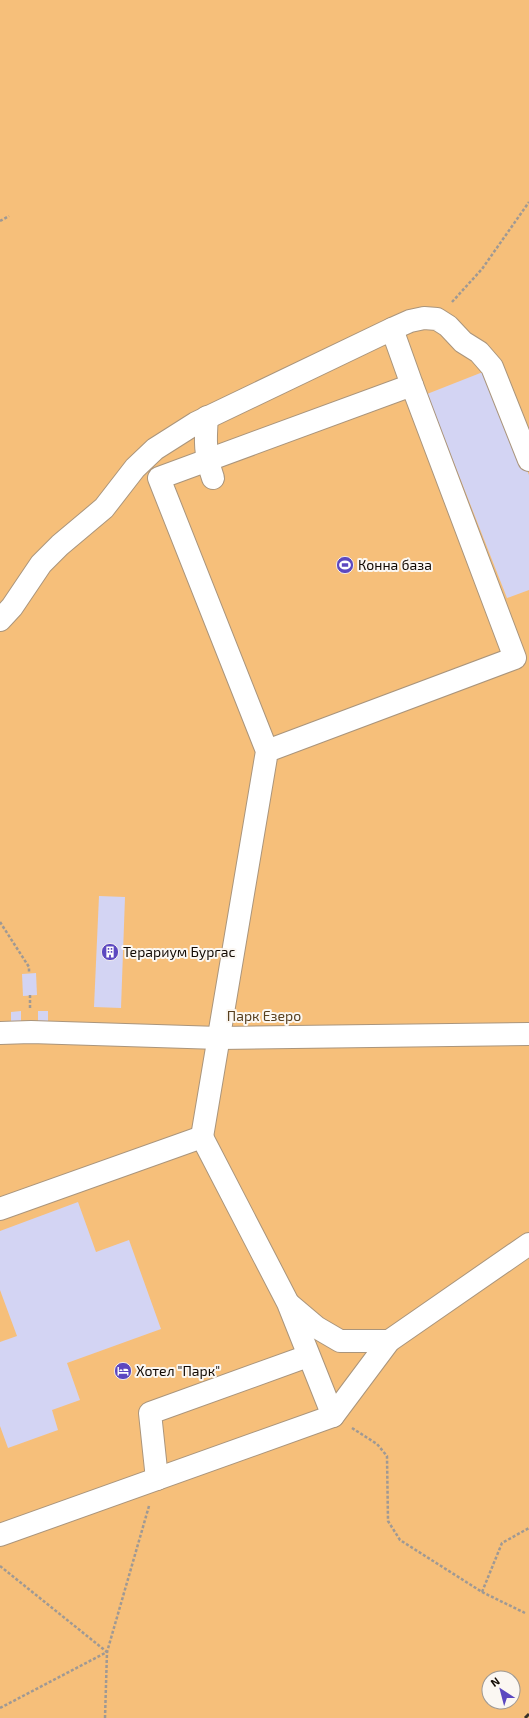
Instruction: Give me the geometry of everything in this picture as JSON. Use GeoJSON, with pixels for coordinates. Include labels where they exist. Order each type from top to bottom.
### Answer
{"type":"FeatureCollection","features":[{"type":"Feature","properties":{"kind":"street"},"geometry":{"type":"LineString","coordinates":[[0,620],[12,607],[41,564],[60,545],[104,508],[135,468],[155,449],[176,434],[207,417],[410,321],[424,318],[437,319],[448,326],[463,342],[479,352],[492,367],[529,460]]}},
{"type":"Feature","properties":{"kind":"street"},"geometry":{"type":"LineString","coordinates":[[266,750],[522,654],[412,385],[392,329]]}},
{"type":"Feature","properties":{"kind":"street"},"geometry":{"type":"LineString","coordinates":[[333,1416],[288,1303],[202,1136],[266,750],[159,478],[210,469],[412,385]]}},
{"type":"Feature","properties":{"kind":"street"},"geometry":{"type":"LineString","coordinates":[[207,417],[204,442],[210,469]]}},
{"type":"Feature","properties":{"kind":"street"},"geometry":{"type":"LineString","coordinates":[[0,1033],[31,1032],[219,1038],[529,1034]]}},
{"type":"Feature","properties":{"kind":"street"},"geometry":{"type":"LineString","coordinates":[[0,1209],[202,1136]]}},
{"type":"Feature","properties":{"kind":"street"},"geometry":{"type":"LineString","coordinates":[[0,1535],[333,1416],[389,1341],[529,1244]]}},
{"type":"Feature","properties":{"kind":"street"},"geometry":{"type":"LineString","coordinates":[[288,1303],[316,1327],[340,1341],[389,1341]]}},
{"type":"Feature","properties":{"kind":"street"},"geometry":{"type":"LineString","coordinates":[[157,1479],[150,1413],[308,1356]]}},
{"type":"Feature","properties":{"kind":"path"},"geometry":{"type":"LineString","coordinates":[[437,319],[482,269],[529,202]]}},
{"type":"Feature","properties":{"kind":"path"},"geometry":{"type":"LineString","coordinates":[[0,221],[9,216]]}},
{"type":"Feature","properties":{"kind":"path"},"geometry":{"type":"LineString","coordinates":[[0,922],[29,967],[29,973]]}},
{"type":"Feature","properties":{"kind":"path"},"geometry":{"type":"LineString","coordinates":[[333,1416],[377,1444],[387,1456],[388,1520],[400,1540],[482,1592],[525,1613]]}},
{"type":"Feature","properties":{"kind":"path"},"geometry":{"type":"LineString","coordinates":[[105,1718],[108,1652],[157,1479]]}},
{"type":"Feature","properties":{"kind":"path"},"geometry":{"type":"LineString","coordinates":[[482,1592],[502,1543],[529,1528]]}},
{"type":"Feature","properties":{"kind":"path"},"geometry":{"type":"LineString","coordinates":[[0,1566],[108,1652]]}},
{"type":"Feature","properties":{"kind":"path"},"geometry":{"type":"LineString","coordinates":[[0,1708],[108,1652]]}},
{"type":"Feature","properties":{"kind":"green space","name":"Парк Езеро"},"geometry":{"type":"Polygon","coordinates":[[[0,0],[529,0],[529,1718],[0,1718],[0,0]]]}},
{"type":"Feature","properties":{"kind":"building"},"geometry":{"type":"Polygon","coordinates":[[[488,370],[529,475],[529,590],[507,598],[427,394],[488,370]]]}},
{"type":"Feature","properties":{"kind":"building","name":"Терариум Бургас"},"geometry":{"type":"Polygon","coordinates":[[[99,896],[125,897],[121,1008],[94,1007],[99,896]]]}},
{"type":"Feature","properties":{"kind":"building"},"geometry":{"type":"Polygon","coordinates":[[[36,973],[37,995],[23,996],[22,974],[36,973]]]}},
{"type":"Feature","properties":{"kind":"building"},"geometry":{"type":"Polygon","coordinates":[[[21,1011],[21,1026],[11,1026],[11,1012],[21,1011]]]}},
{"type":"Feature","properties":{"kind":"building"},"geometry":{"type":"Polygon","coordinates":[[[38,1011],[48,1011],[48,1026],[38,1025],[38,1011]]]}},
{"type":"Feature","properties":{"kind":"building"},"geometry":{"type":"Polygon","coordinates":[[[78,1202],[96,1252],[129,1240],[161,1329],[67,1363],[80,1400],[52,1410],[58,1430],[8,1448],[0,1426],[0,1342],[17,1336],[0,1290],[0,1231],[78,1202]]]}},
{"type":"Feature","properties":{"kind":"railway"},"geometry":{"type":"LineString","coordinates":[[525,1718],[529,1714]]}},
{"type":"Feature","properties":{"kind":"place","name":"Конна база"},"geometry":{"type":"Point","coordinates":[345,565]}},
{"type":"Feature","properties":{"kind":"place","name":"Терариум Бургас"},"geometry":{"type":"Point","coordinates":[110,952]}},
{"type":"Feature","properties":{"kind":"place","name":"Хотел \"Парк\""},"geometry":{"type":"Point","coordinates":[123,1371]}}]}
